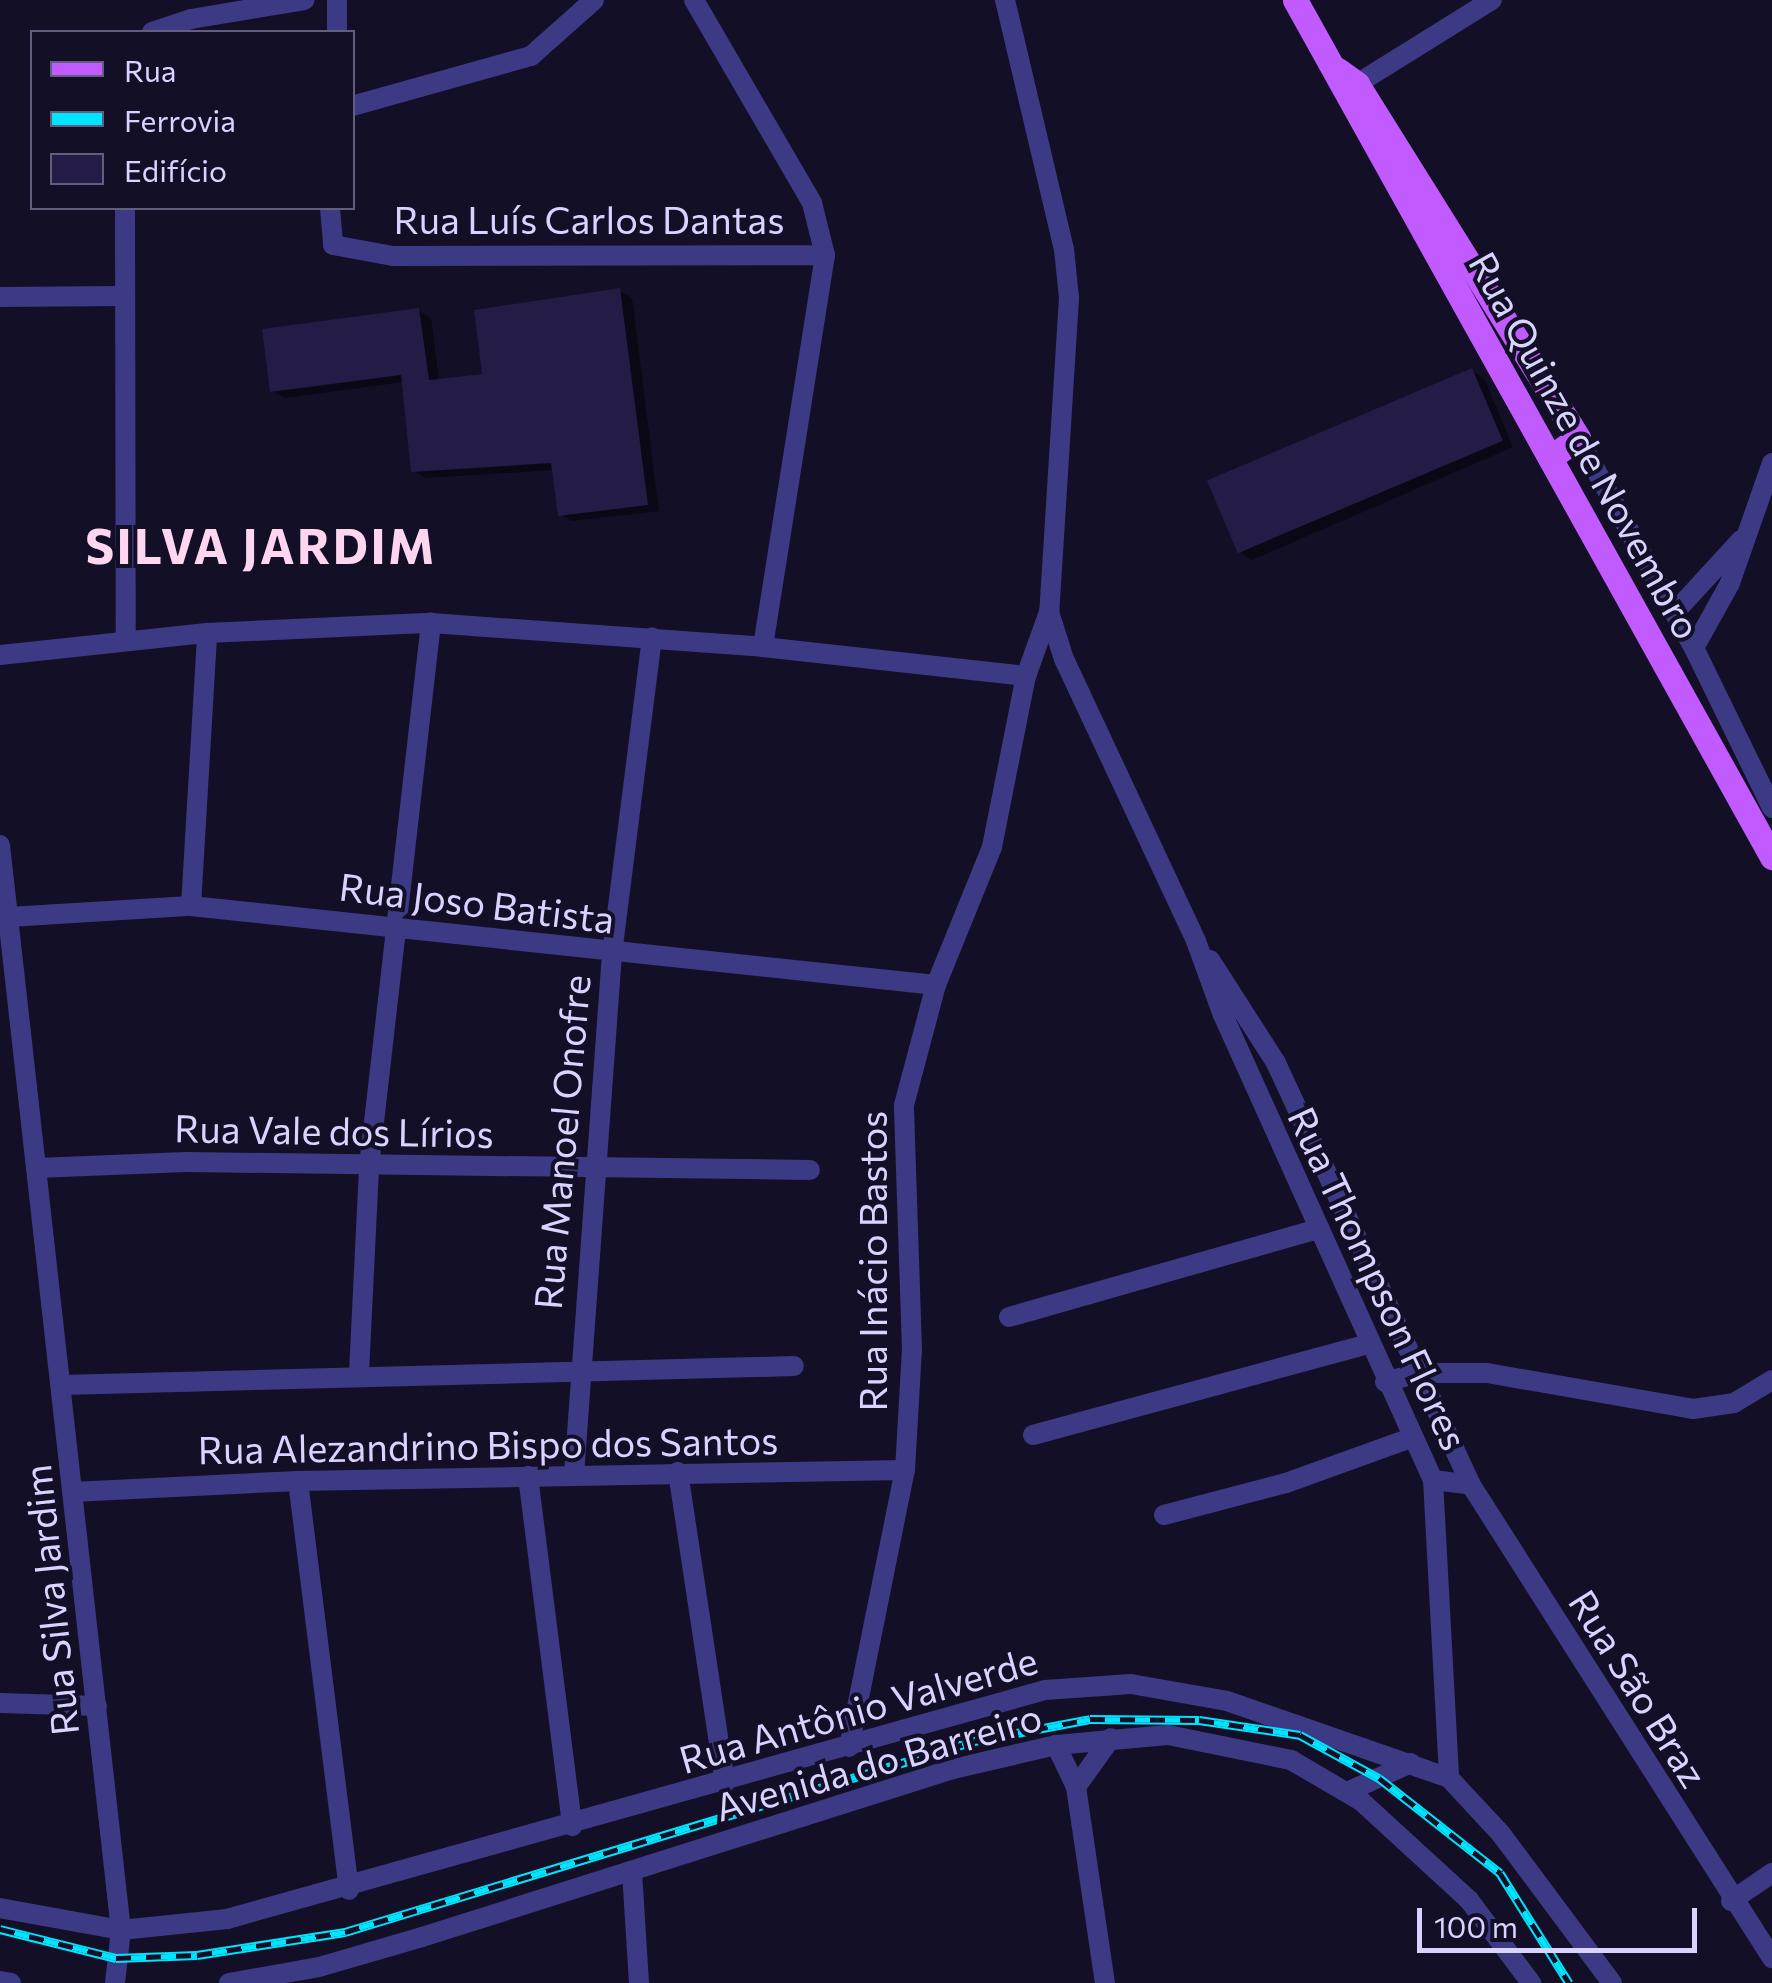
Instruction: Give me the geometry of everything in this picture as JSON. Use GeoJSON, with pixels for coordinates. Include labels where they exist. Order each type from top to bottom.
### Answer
{"type":"FeatureCollection","features":[{"type":"Feature","properties":{"kind":"main road","name":"Rua Quinze de Novembro"},"geometry":{"type":"LineString","coordinates":[[1295,0],[1578,438]]}},
{"type":"Feature","properties":{"kind":"main road","name":"Rua Quinze de Novembro"},"geometry":{"type":"LineString","coordinates":[[1346,82],[1772,857]]}},
{"type":"Feature","properties":{"kind":"main road"},"geometry":{"type":"LineString","coordinates":[[1497,362],[1520,346]]}},
{"type":"Feature","properties":{"kind":"main road"},"geometry":{"type":"LineString","coordinates":[[1551,457],[1578,438]]}},
{"type":"Feature","properties":{"kind":"street"},"geometry":{"type":"LineString","coordinates":[[158,30],[192,19],[304,0]]}},
{"type":"Feature","properties":{"kind":"street"},"geometry":{"type":"LineString","coordinates":[[337,30],[338,0]]}},
{"type":"Feature","properties":{"kind":"street"},"geometry":{"type":"LineString","coordinates":[[355,105],[532,56],[594,0]]}},
{"type":"Feature","properties":{"kind":"street"},"geometry":{"type":"LineString","coordinates":[[694,0],[812,203],[825,255],[763,646]]}},
{"type":"Feature","properties":{"kind":"street","name":"Rua Thompson Flores"},"geometry":{"type":"LineString","coordinates":[[1005,0],[1064,249],[1069,298],[1049,612],[1064,660],[1196,940],[1313,1222],[1433,1480],[1449,1778]]}},
{"type":"Feature","properties":{"kind":"street"},"geometry":{"type":"LineString","coordinates":[[1346,82],[1492,0]]}},
{"type":"Feature","properties":{"kind":"street"},"geometry":{"type":"LineString","coordinates":[[125,210],[122,296],[126,640]]}},
{"type":"Feature","properties":{"kind":"street","name":"Rua Luís Carlos Dantas"},"geometry":{"type":"LineString","coordinates":[[330,210],[334,245],[392,256],[825,255]]}},
{"type":"Feature","properties":{"kind":"street"},"geometry":{"type":"LineString","coordinates":[[0,296],[122,296]]}},
{"type":"Feature","properties":{"kind":"street"},"geometry":{"type":"LineString","coordinates":[[1578,438],[1694,648],[1772,808]]}},
{"type":"Feature","properties":{"kind":"street"},"geometry":{"type":"LineString","coordinates":[[1694,648],[1730,583],[1772,463]]}},
{"type":"Feature","properties":{"kind":"street"},"geometry":{"type":"LineString","coordinates":[[1674,613],[1744,538]]}},
{"type":"Feature","properties":{"kind":"street","name":"Rua Inácio Bastos"},"geometry":{"type":"LineString","coordinates":[[849,1747],[906,1470],[912,1350],[904,1105],[936,986],[992,847],[1026,676],[1049,612]]}},
{"type":"Feature","properties":{"kind":"street"},"geometry":{"type":"LineString","coordinates":[[0,654],[207,633],[431,622],[763,646],[1026,676]]}},
{"type":"Feature","properties":{"kind":"street"},"geometry":{"type":"LineString","coordinates":[[359,1373],[370,1166],[431,622]]}},
{"type":"Feature","properties":{"kind":"street"},"geometry":{"type":"LineString","coordinates":[[191,906],[207,633]]}},
{"type":"Feature","properties":{"kind":"street","name":"Rua Manoel Onofre"},"geometry":{"type":"LineString","coordinates":[[574,1475],[577,1369],[612,954],[652,638]]}},
{"type":"Feature","properties":{"kind":"street","name":"Rua Silva Jardim"},"geometry":{"type":"LineString","coordinates":[[0,845],[122,1930],[115,1983]]}},
{"type":"Feature","properties":{"kind":"street","name":"Rua Joso Batista"},"geometry":{"type":"LineString","coordinates":[[9,917],[191,906],[936,986]]}},
{"type":"Feature","properties":{"kind":"street","name":"Rua Thompson Flores"},"geometry":{"type":"LineString","coordinates":[[1196,940],[1252,1018],[1471,1485]]}},
{"type":"Feature","properties":{"kind":"street","name":"Rua Vale dos Lírios"},"geometry":{"type":"LineString","coordinates":[[38,1168],[186,1162],[810,1170]]}},
{"type":"Feature","properties":{"kind":"street"},"geometry":{"type":"LineString","coordinates":[[1010,1317],[1313,1222],[1340,1203]]}},
{"type":"Feature","properties":{"kind":"street"},"geometry":{"type":"LineString","coordinates":[[1033,1434],[1367,1344]]}},
{"type":"Feature","properties":{"kind":"street"},"geometry":{"type":"LineString","coordinates":[[61,1384],[359,1373],[794,1366]]}},
{"type":"Feature","properties":{"kind":"street"},"geometry":{"type":"LineString","coordinates":[[1385,1382],[1418,1372],[1518,1377],[1692,1409],[1734,1402],[1772,1380]]}},
{"type":"Feature","properties":{"kind":"street"},"geometry":{"type":"LineString","coordinates":[[1164,1515],[1286,1482],[1412,1438]]}},
{"type":"Feature","properties":{"kind":"street","name":"Rua Alezandrino Bispo dos Santos"},"geometry":{"type":"LineString","coordinates":[[72,1492],[298,1480],[906,1470]]}},
{"type":"Feature","properties":{"kind":"street"},"geometry":{"type":"LineString","coordinates":[[678,1472],[725,1782]]}},
{"type":"Feature","properties":{"kind":"street"},"geometry":{"type":"LineString","coordinates":[[528,1476],[572,1826]]}},
{"type":"Feature","properties":{"kind":"street"},"geometry":{"type":"LineString","coordinates":[[298,1480],[349,1890]]}},
{"type":"Feature","properties":{"kind":"street"},"geometry":{"type":"LineString","coordinates":[[1433,1480],[1471,1485]]}},
{"type":"Feature","properties":{"kind":"street","name":"Rua São Braz"},"geometry":{"type":"LineString","coordinates":[[1471,1485],[1731,1900],[1772,1958]]}},
{"type":"Feature","properties":{"kind":"street","name":"Rua Antônio Valverde"},"geometry":{"type":"LineString","coordinates":[[0,1908],[122,1930],[227,1919],[349,1890],[1045,1690],[1131,1684],[1180,1688],[1411,1762],[1449,1778],[1591,1952],[1596,1982]]}},
{"type":"Feature","properties":{"kind":"street"},"geometry":{"type":"LineString","coordinates":[[0,1703],[97,1706]]}},
{"type":"Feature","properties":{"kind":"street"},"geometry":{"type":"LineString","coordinates":[[1076,1786],[1111,1738]]}},
{"type":"Feature","properties":{"kind":"street","name":"Avenida do Barreiro"},"geometry":{"type":"LineString","coordinates":[[229,1983],[319,1967],[632,1872],[953,1768],[1056,1745],[1111,1738],[1212,1740],[1291,1760],[1347,1792],[1448,1878],[1531,1983]]}},
{"type":"Feature","properties":{"kind":"street"},"geometry":{"type":"LineString","coordinates":[[1056,1745],[1076,1786],[1106,1983]]}},
{"type":"Feature","properties":{"kind":"street"},"geometry":{"type":"LineString","coordinates":[[1347,1792],[1411,1762]]}},
{"type":"Feature","properties":{"kind":"street"},"geometry":{"type":"LineString","coordinates":[[632,1872],[639,1983]]}},
{"type":"Feature","properties":{"kind":"street"},"geometry":{"type":"LineString","coordinates":[[1731,1900],[1772,1873]]}},
{"type":"Feature","properties":{"kind":"street"},"geometry":{"type":"LineString","coordinates":[[0,1981],[11,1983]]}},
{"type":"Feature","properties":{"kind":"building"},"geometry":{"type":"Polygon","coordinates":[[[620,288],[648,505],[558,516],[551,463],[411,472],[401,375],[270,392],[262,329],[419,308],[429,380],[482,374],[474,310],[620,288]]]}},
{"type":"Feature","properties":{"kind":"building"},"geometry":{"type":"Polygon","coordinates":[[[1472,368],[1503,441],[1238,553],[1207,481],[1472,368]]]}},
{"type":"Feature","properties":{"kind":"railway"},"geometry":{"type":"LineString","coordinates":[[0,1929],[116,1958],[197,1955],[345,1932],[974,1741],[1090,1719],[1199,1720],[1300,1735],[1379,1778],[1500,1873],[1569,1983]]}},
{"type":"Feature","properties":{"kind":"district","name":"SILVA JARDIM"},"geometry":{"type":"Point","coordinates":[261,545]}}]}
